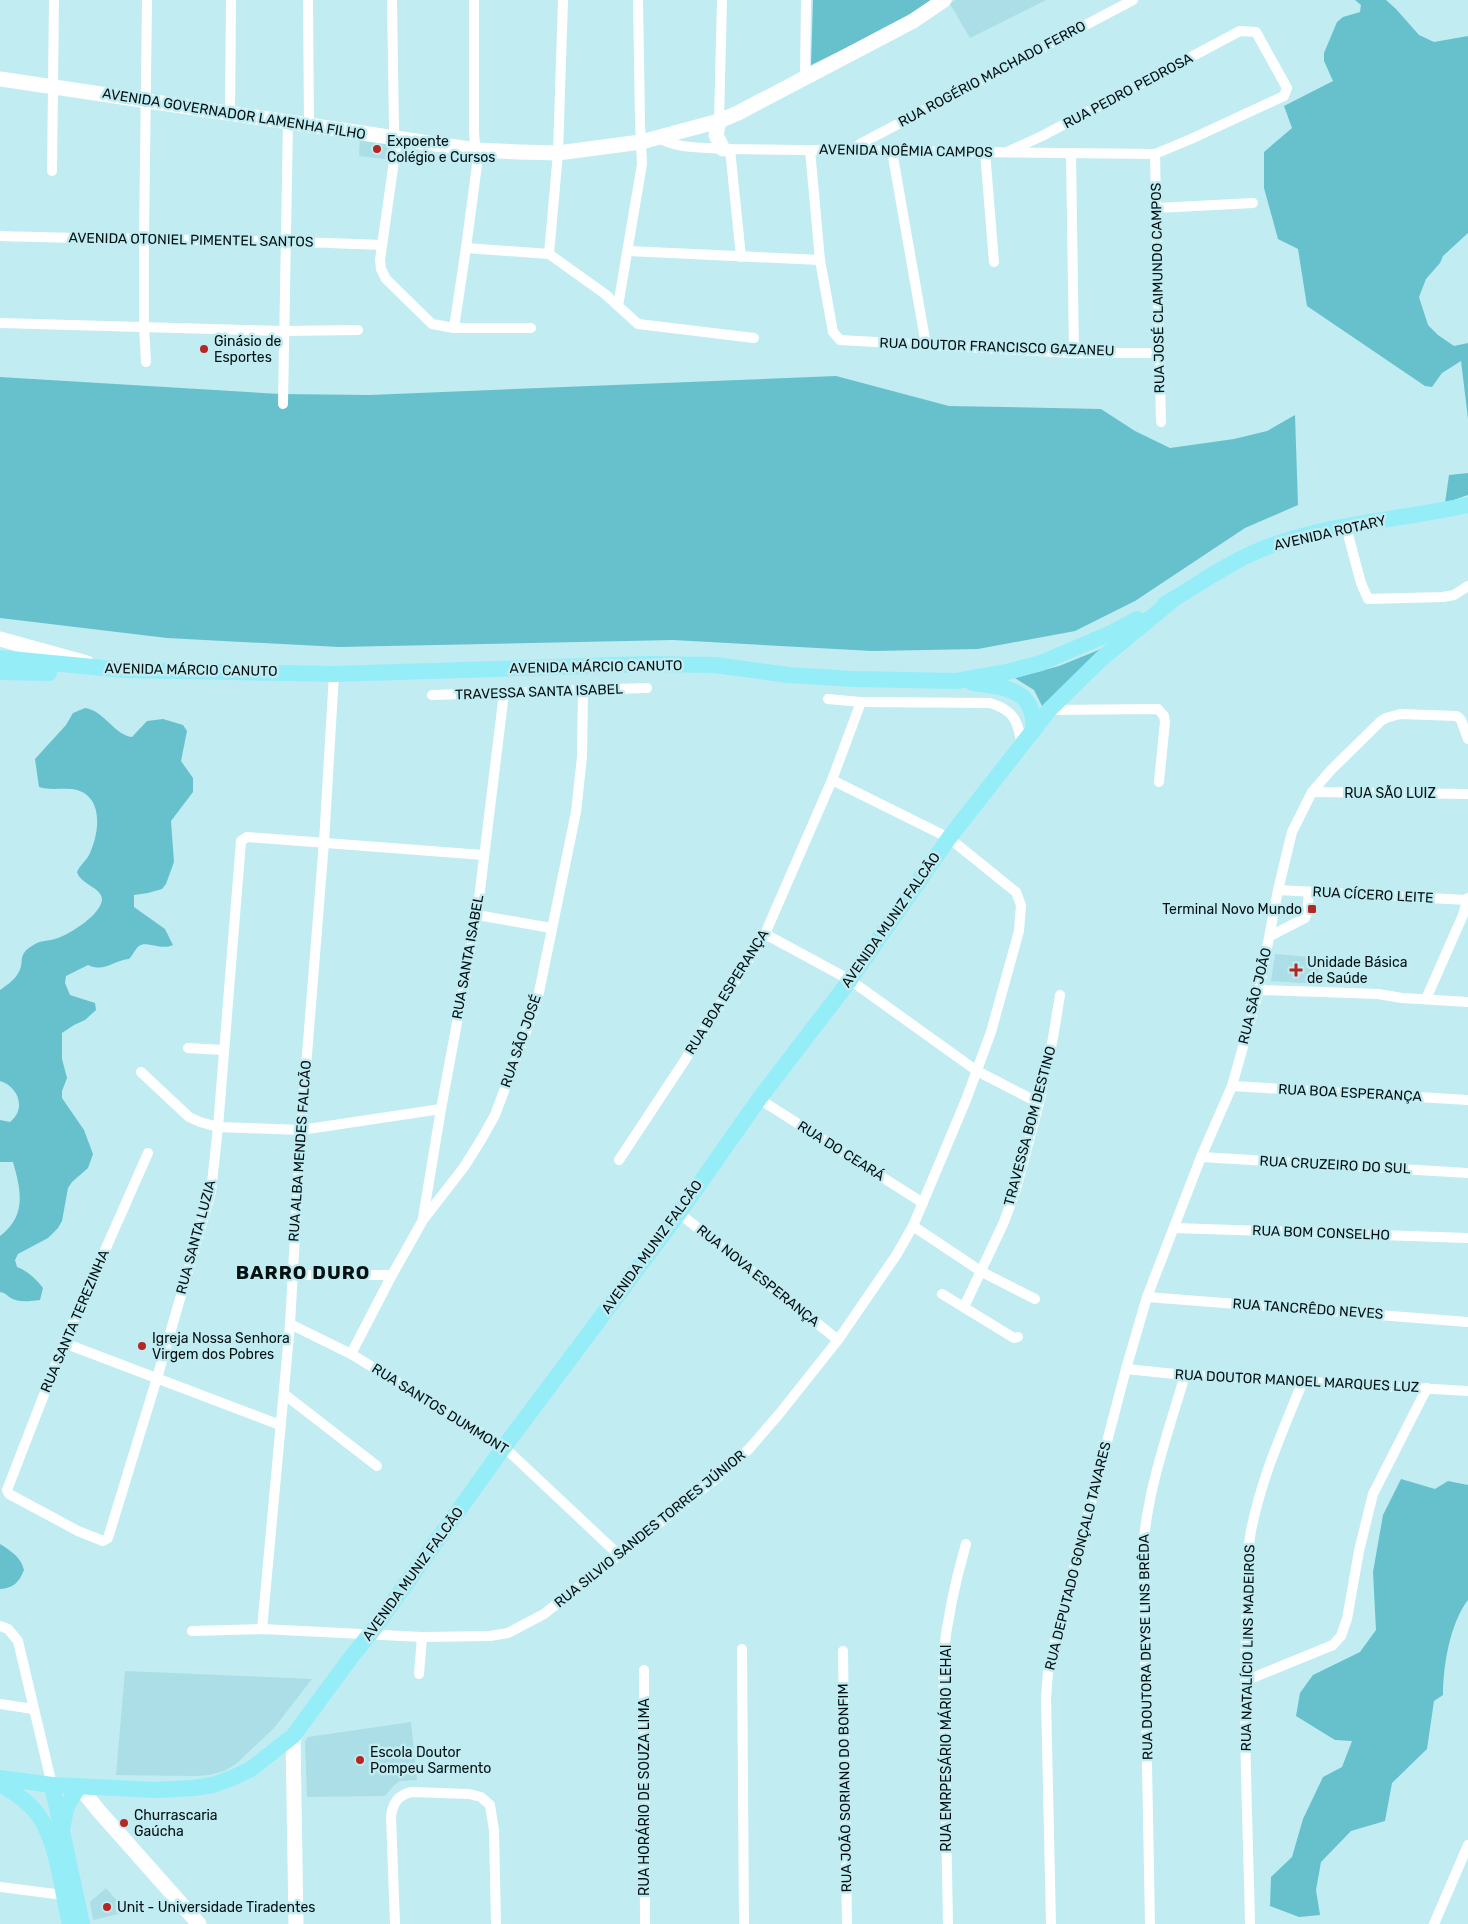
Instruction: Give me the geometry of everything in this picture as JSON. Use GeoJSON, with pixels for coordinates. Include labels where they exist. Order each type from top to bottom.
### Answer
{"type":"FeatureCollection","features":[{"type":"Feature","properties":{"kind":"main road","name":"AVENIDA ROTARY"},"geometry":{"type":"LineString","coordinates":[[1174,599],[1251,554],[1272,545],[1346,527],[1468,505]]}},
{"type":"Feature","properties":{"kind":"main road","name":"AVENIDA MÁRCIO CANUTO"},"geometry":{"type":"LineString","coordinates":[[0,658],[102,669],[334,674],[648,664],[715,665],[788,675],[854,679],[956,681],[1007,672],[1042,663],[1113,632],[1174,599]]}},
{"type":"Feature","properties":{"kind":"main road","name":"AVENIDA MUNIZ FALCÃO"},"geometry":{"type":"LineString","coordinates":[[0,1778],[52,1785],[156,1790],[193,1788],[213,1785],[251,1769],[293,1736],[370,1634],[504,1447],[679,1212],[759,1099],[850,980],[949,838],[1022,748],[1049,710],[1101,658],[1174,599]]}},
{"type":"Feature","properties":{"kind":"main road"},"geometry":{"type":"LineString","coordinates":[[0,672],[70,674],[124,670]]}},
{"type":"Feature","properties":{"kind":"main road"},"geometry":{"type":"LineString","coordinates":[[956,681],[1008,688],[1018,693],[1026,699],[1030,706],[1033,716],[1033,732]]}},
{"type":"Feature","properties":{"kind":"main road"},"geometry":{"type":"LineString","coordinates":[[0,1784],[26,1802],[38,1815],[53,1845],[70,1924]]}},
{"type":"Feature","properties":{"kind":"main road"},"geometry":{"type":"LineString","coordinates":[[52,1785],[82,1924]]}},
{"type":"Feature","properties":{"kind":"main road"},"geometry":{"type":"LineString","coordinates":[[62,1837],[66,1808],[79,1786]]}},
{"type":"Feature","properties":{"kind":"street"},"geometry":{"type":"LineString","coordinates":[[52,171],[54,0]]}},
{"type":"Feature","properties":{"kind":"street"},"geometry":{"type":"LineString","coordinates":[[146,362],[144,240],[147,0]]}},
{"type":"Feature","properties":{"kind":"street"},"geometry":{"type":"LineString","coordinates":[[230,113],[231,0]]}},
{"type":"Feature","properties":{"kind":"street"},"geometry":{"type":"LineString","coordinates":[[308,0],[309,125]]}},
{"type":"Feature","properties":{"kind":"street"},"geometry":{"type":"LineString","coordinates":[[392,0],[396,147],[382,245],[381,269],[386,279],[432,324],[454,328],[531,328]]}},
{"type":"Feature","properties":{"kind":"street"},"geometry":{"type":"LineString","coordinates":[[454,328],[477,165],[474,134],[474,0]]}},
{"type":"Feature","properties":{"kind":"street"},"geometry":{"type":"LineString","coordinates":[[549,254],[558,153],[562,0]]}},
{"type":"Feature","properties":{"kind":"street"},"geometry":{"type":"LineString","coordinates":[[618,306],[642,164],[638,0]]}},
{"type":"Feature","properties":{"kind":"street"},"geometry":{"type":"LineString","coordinates":[[722,0],[719,121],[716,135],[726,149],[741,257]]}},
{"type":"Feature","properties":{"kind":"street"},"geometry":{"type":"LineString","coordinates":[[805,78],[806,0]]}},
{"type":"Feature","properties":{"kind":"street","name":"AVENIDA GOVERNADOR LAMENHA FILHO"},"geometry":{"type":"LineString","coordinates":[[0,79],[476,150],[558,153],[641,142],[719,121],[913,21],[944,0]]}},
{"type":"Feature","properties":{"kind":"street","name":"RUA ROGÉRIO MACHADO FERRO"},"geometry":{"type":"LineString","coordinates":[[852,151],[860,144],[1133,0]]}},
{"type":"Feature","properties":{"kind":"street","name":"RUA PEDRO PEDROSA"},"geometry":{"type":"LineString","coordinates":[[1007,152],[1042,136],[1240,31],[1249,30],[1256,32],[1287,88],[1286,94],[1156,154]]}},
{"type":"Feature","properties":{"kind":"street"},"geometry":{"type":"LineString","coordinates":[[282,404],[288,122]]}},
{"type":"Feature","properties":{"kind":"street"},"geometry":{"type":"LineString","coordinates":[[1042,136],[1049,153]]}},
{"type":"Feature","properties":{"kind":"street","name":"AVENIDA NOÊMIA CAMPOS"},"geometry":{"type":"LineString","coordinates":[[659,138],[677,145],[726,149],[1156,154]]}},
{"type":"Feature","properties":{"kind":"street"},"geometry":{"type":"LineString","coordinates":[[628,251],[820,260],[810,150]]}},
{"type":"Feature","properties":{"kind":"street"},"geometry":{"type":"LineString","coordinates":[[892,151],[926,345]]}},
{"type":"Feature","properties":{"kind":"street"},"geometry":{"type":"LineString","coordinates":[[984,152],[994,262]]}},
{"type":"Feature","properties":{"kind":"street"},"geometry":{"type":"LineString","coordinates":[[1071,153],[1074,353]]}},
{"type":"Feature","properties":{"kind":"street","name":"RUA JOSÉ CLAIMUNDO CAMPOS"},"geometry":{"type":"LineString","coordinates":[[1156,154],[1161,422]]}},
{"type":"Feature","properties":{"kind":"street"},"geometry":{"type":"LineString","coordinates":[[1157,208],[1253,204]]}},
{"type":"Feature","properties":{"kind":"street","name":"AVENIDA OTONIEL PIMENTEL SANTOS"},"geometry":{"type":"LineString","coordinates":[[0,236],[144,240],[285,240],[382,245]]}},
{"type":"Feature","properties":{"kind":"street"},"geometry":{"type":"LineString","coordinates":[[466,248],[549,254],[578,273],[618,306],[632,321],[644,326],[754,338]]}},
{"type":"Feature","properties":{"kind":"street","name":"RUA DOUTOR FRANCISCO GAZANEU"},"geometry":{"type":"LineString","coordinates":[[820,260],[836,336],[840,340],[1074,353],[1159,352]]}},
{"type":"Feature","properties":{"kind":"street"},"geometry":{"type":"LineString","coordinates":[[0,323],[283,331],[358,330]]}},
{"type":"Feature","properties":{"kind":"street"},"geometry":{"type":"LineString","coordinates":[[1346,527],[1361,583],[1368,600],[1444,597],[1454,595],[1468,586]]}},
{"type":"Feature","properties":{"kind":"street"},"geometry":{"type":"LineString","coordinates":[[0,639],[76,658],[102,669]]}},
{"type":"Feature","properties":{"kind":"street","name":"RUA ALBA MENDES FALCÃO"},"geometry":{"type":"LineString","coordinates":[[262,1629],[290,1324],[291,1275],[324,842],[334,674]]}},
{"type":"Feature","properties":{"kind":"street","name":"TRAVESSA SANTA ISABEL"},"geometry":{"type":"LineString","coordinates":[[432,695],[647,688]]}},
{"type":"Feature","properties":{"kind":"street","name":"RUA SÃO JOSÉ"},"geometry":{"type":"LineString","coordinates":[[351,1354],[423,1220],[464,1167],[494,1115],[526,1032],[538,997],[579,791],[582,757],[583,690]]}},
{"type":"Feature","properties":{"kind":"street","name":"RUA SANTA ISABEL"},"geometry":{"type":"LineString","coordinates":[[423,1220],[477,915],[504,693]]}},
{"type":"Feature","properties":{"kind":"street"},"geometry":{"type":"LineString","coordinates":[[828,699],[861,702],[990,703],[1011,713],[1017,721],[1022,748]]}},
{"type":"Feature","properties":{"kind":"street","name":"RUA BOA ESPERANÇA"},"geometry":{"type":"LineString","coordinates":[[619,1160],[686,1060],[765,934],[832,780],[861,702]]}},
{"type":"Feature","properties":{"kind":"street"},"geometry":{"type":"LineString","coordinates":[[1049,710],[1158,709],[1164,716],[1165,722],[1158,782]]}},
{"type":"Feature","properties":{"kind":"street","name":"RUA SÃO JOÃO"},"geometry":{"type":"LineString","coordinates":[[1126,1369],[1147,1297],[1201,1157],[1232,1086],[1259,990],[1278,890],[1292,832],[1312,792],[1331,770],[1386,718],[1400,714],[1457,716],[1462,720],[1468,739]]}},
{"type":"Feature","properties":{"kind":"street","name":"RUA SILVIO SANDES TORRES JÚNIOR"},"geometry":{"type":"LineString","coordinates":[[192,1631],[262,1629],[422,1637],[490,1636],[508,1633],[544,1614],[718,1477],[749,1449],[838,1340],[897,1254],[913,1226],[923,1203],[977,1071],[990,1032],[1019,931],[1021,904],[1016,892],[949,838],[832,780]]}},
{"type":"Feature","properties":{"kind":"street","name":"RUA SÃO LUIZ"},"geometry":{"type":"LineString","coordinates":[[1312,792],[1468,794]]}},
{"type":"Feature","properties":{"kind":"street","name":"RUA SANTA LUZIA"},"geometry":{"type":"LineString","coordinates":[[106,1540],[157,1378],[210,1192],[218,1126],[241,840],[247,837],[324,842]]}},
{"type":"Feature","properties":{"kind":"street"},"geometry":{"type":"LineString","coordinates":[[324,842],[484,855]]}},
{"type":"Feature","properties":{"kind":"street","name":"RUA CÍCERO LEITE"},"geometry":{"type":"LineString","coordinates":[[1278,890],[1468,899]]}},
{"type":"Feature","properties":{"kind":"street"},"geometry":{"type":"LineString","coordinates":[[1270,936],[1305,918],[1309,892]]}},
{"type":"Feature","properties":{"kind":"street"},"geometry":{"type":"LineString","coordinates":[[1426,999],[1463,915],[1468,899]]}},
{"type":"Feature","properties":{"kind":"street"},"geometry":{"type":"LineString","coordinates":[[477,915],[551,928]]}},
{"type":"Feature","properties":{"kind":"street"},"geometry":{"type":"LineString","coordinates":[[765,934],[850,980],[977,1071],[1039,1103]]}},
{"type":"Feature","properties":{"kind":"street"},"geometry":{"type":"LineString","coordinates":[[1259,990],[1378,994],[1468,1002]]}},
{"type":"Feature","properties":{"kind":"street","name":"TRAVESSA BOM DESTINO"},"geometry":{"type":"LineString","coordinates":[[964,1307],[982,1272],[1016,1189],[1039,1103],[1060,995]]}},
{"type":"Feature","properties":{"kind":"street"},"geometry":{"type":"LineString","coordinates":[[188,1048],[223,1050]]}},
{"type":"Feature","properties":{"kind":"street"},"geometry":{"type":"LineString","coordinates":[[141,1072],[189,1117],[200,1122],[218,1126],[301,1130],[441,1110]]}},
{"type":"Feature","properties":{"kind":"street","name":"RUA BOA ESPERANÇA"},"geometry":{"type":"LineString","coordinates":[[1232,1086],[1468,1100]]}},
{"type":"Feature","properties":{"kind":"street","name":"RUA DO CEARÁ"},"geometry":{"type":"LineString","coordinates":[[759,1099],[923,1203]]}},
{"type":"Feature","properties":{"kind":"street","name":"RUA SANTA TEREZINHA"},"geometry":{"type":"LineString","coordinates":[[106,1540],[103,1541],[78,1531],[9,1494],[7,1491],[64,1343],[148,1153]]}},
{"type":"Feature","properties":{"kind":"street","name":"RUA CRUZEIRO DO SUL"},"geometry":{"type":"LineString","coordinates":[[1201,1157],[1468,1173]]}},
{"type":"Feature","properties":{"kind":"street","name":"RUA NOVA ESPERANÇA"},"geometry":{"type":"LineString","coordinates":[[679,1212],[793,1299],[838,1340]]}},
{"type":"Feature","properties":{"kind":"street"},"geometry":{"type":"LineString","coordinates":[[913,1226],[982,1272],[1017,1288],[1035,1299]]}},
{"type":"Feature","properties":{"kind":"street","name":"RUA BOM CONSELHO"},"geometry":{"type":"LineString","coordinates":[[1174,1228],[1468,1238]]}},
{"type":"Feature","properties":{"kind":"street"},"geometry":{"type":"LineString","coordinates":[[291,1275],[392,1275]]}},
{"type":"Feature","properties":{"kind":"street"},"geometry":{"type":"LineString","coordinates":[[942,1294],[1014,1338],[1018,1338]]}},
{"type":"Feature","properties":{"kind":"street","name":"RUA TANCRÊDO NEVES"},"geometry":{"type":"LineString","coordinates":[[1147,1297],[1468,1322]]}},
{"type":"Feature","properties":{"kind":"street","name":"RUA SANTOS DUMMONT"},"geometry":{"type":"LineString","coordinates":[[290,1324],[351,1354],[504,1447],[620,1556]]}},
{"type":"Feature","properties":{"kind":"street"},"geometry":{"type":"LineString","coordinates":[[64,1343],[280,1426]]}},
{"type":"Feature","properties":{"kind":"street","name":"RUA DOUTOR MANOEL MARQUES LUZ"},"geometry":{"type":"LineString","coordinates":[[1126,1369],[1185,1376],[1468,1391]]}},
{"type":"Feature","properties":{"kind":"street","name":"RUA DEPUTADO GONÇALO TAVARES"},"geometry":{"type":"LineString","coordinates":[[1052,1924],[1046,1698],[1048,1672],[1126,1369]]}},
{"type":"Feature","properties":{"kind":"street","name":"RUA DOUTORA DEYSE LINS BRÊDA"},"geometry":{"type":"LineString","coordinates":[[1150,1924],[1143,1550],[1150,1495],[1185,1376]]}},
{"type":"Feature","properties":{"kind":"street","name":"RUA NATALÍCIO LINS MADEIROS"},"geometry":{"type":"LineString","coordinates":[[1250,1924],[1245,1681],[1248,1565],[1251,1534],[1256,1508],[1276,1447],[1303,1382]]}},
{"type":"Feature","properties":{"kind":"street"},"geometry":{"type":"LineString","coordinates":[[1245,1681],[1333,1645],[1341,1636],[1373,1494],[1426,1388]]}},
{"type":"Feature","properties":{"kind":"street"},"geometry":{"type":"LineString","coordinates":[[284,1394],[378,1466]]}},
{"type":"Feature","properties":{"kind":"street","name":"RUA EMRPESÁRIO MÁRIO LEHAI"},"geometry":{"type":"LineString","coordinates":[[948,1924],[942,1659],[953,1592],[966,1544]]}},
{"type":"Feature","properties":{"kind":"street"},"geometry":{"type":"LineString","coordinates":[[0,1626],[8,1629],[18,1641],[52,1785]]}},
{"type":"Feature","properties":{"kind":"street"},"geometry":{"type":"LineString","coordinates":[[419,1674],[422,1637]]}},
{"type":"Feature","properties":{"kind":"street"},"geometry":{"type":"LineString","coordinates":[[742,1649],[744,1924]]}},
{"type":"Feature","properties":{"kind":"street","name":"RUA JOÃO SORIANO DO BONFIM"},"geometry":{"type":"LineString","coordinates":[[843,1651],[847,1924]]}},
{"type":"Feature","properties":{"kind":"street","name":"RUA HORÁRIO DE SOUZA LIMA"},"geometry":{"type":"LineString","coordinates":[[644,1670],[645,1924]]}},
{"type":"Feature","properties":{"kind":"street"},"geometry":{"type":"LineString","coordinates":[[0,1704],[33,1708]]}},
{"type":"Feature","properties":{"kind":"street"},"geometry":{"type":"LineString","coordinates":[[293,1736],[296,1924]]}},
{"type":"Feature","properties":{"kind":"street"},"geometry":{"type":"LineString","coordinates":[[79,1786],[98,1810],[200,1924]]}},
{"type":"Feature","properties":{"kind":"street"},"geometry":{"type":"LineString","coordinates":[[395,1924],[391,1816],[395,1802],[404,1794],[412,1792],[469,1794],[481,1797],[490,1805],[494,1830],[496,1924]]}},
{"type":"Feature","properties":{"kind":"street"},"geometry":{"type":"LineString","coordinates":[[1434,1924],[1468,1845]]}},
{"type":"Feature","properties":{"kind":"street"},"geometry":{"type":"LineString","coordinates":[[0,1887],[63,1895]]}},
{"type":"Feature","properties":{"kind":"shaded area"},"geometry":{"type":"Polygon","coordinates":[[[813,0],[936,0],[904,20],[811,65],[813,0]]]}},
{"type":"Feature","properties":{"kind":"shaded area"},"geometry":{"type":"Polygon","coordinates":[[[955,0],[1046,0],[970,38],[950,4],[955,0]]]}},
{"type":"Feature","properties":{"kind":"shaded area"},"geometry":{"type":"Polygon","coordinates":[[[1355,0],[1386,0],[1419,35],[1434,42],[1468,36],[1468,233],[1443,256],[1440,263],[1426,279],[1419,297],[1428,325],[1438,335],[1454,346],[1468,343],[1468,419],[1461,361],[1442,373],[1432,387],[1425,386],[1307,306],[1298,249],[1278,239],[1264,188],[1264,152],[1292,128],[1284,106],[1333,81],[1324,61],[1324,53],[1337,22],[1343,17],[1360,12],[1361,5],[1355,0]]]}},
{"type":"Feature","properties":{"kind":"shaded area","name":"Expoente Colégio e Cursos"},"geometry":{"type":"Polygon","coordinates":[[[360,137],[396,141],[393,160],[359,156],[360,137]]]}},
{"type":"Feature","properties":{"kind":"shaded area"},"geometry":{"type":"Polygon","coordinates":[[[836,376],[949,406],[1101,409],[1135,431],[1170,448],[1234,439],[1267,431],[1295,415],[1298,505],[1245,528],[1135,601],[1075,631],[978,649],[872,651],[673,640],[339,647],[167,638],[0,618],[0,377],[280,394],[370,395],[836,376]]]}},
{"type":"Feature","properties":{"kind":"shaded area"},"geometry":{"type":"Polygon","coordinates":[[[1468,473],[1468,495],[1445,503],[1449,475],[1468,473]]]}},
{"type":"Feature","properties":{"kind":"shaded area"},"geometry":{"type":"Polygon","coordinates":[[[1106,647],[1044,710],[1034,690],[1015,678],[1059,666],[1106,647]]]}},
{"type":"Feature","properties":{"kind":"shaded area"},"geometry":{"type":"Polygon","coordinates":[[[85,708],[98,714],[120,732],[132,737],[147,721],[163,719],[183,725],[187,731],[181,761],[193,778],[193,792],[171,821],[174,862],[166,884],[162,889],[134,895],[134,907],[165,929],[173,945],[164,947],[142,944],[129,959],[99,968],[88,965],[66,976],[65,983],[70,995],[95,1003],[96,1010],[85,1020],[62,1033],[62,1059],[67,1078],[62,1091],[62,1098],[84,1130],[93,1154],[88,1168],[68,1188],[62,1221],[58,1228],[48,1238],[18,1254],[15,1260],[17,1267],[32,1276],[43,1288],[40,1300],[21,1301],[14,1300],[0,1292],[0,1236],[15,1220],[20,1202],[20,1192],[13,1162],[0,1162],[0,1120],[10,1122],[15,1117],[19,1105],[16,1093],[12,1088],[0,1081],[0,990],[17,975],[23,955],[29,948],[70,932],[91,917],[101,905],[101,895],[82,880],[77,872],[89,856],[96,836],[97,817],[92,800],[86,794],[77,790],[39,787],[35,759],[66,725],[73,713],[85,708]]]}},
{"type":"Feature","properties":{"kind":"shaded area","name":"Unidade Básica de Saúde"},"geometry":{"type":"Polygon","coordinates":[[[1275,954],[1320,958],[1317,984],[1271,981],[1275,954]]]}},
{"type":"Feature","properties":{"kind":"shaded area"},"geometry":{"type":"Polygon","coordinates":[[[1401,1479],[1435,1489],[1448,1481],[1468,1485],[1468,1600],[1456,1620],[1452,1633],[1444,1671],[1443,1695],[1434,1701],[1427,1749],[1392,1783],[1385,1821],[1351,1831],[1321,1862],[1316,1890],[1320,1915],[1299,1917],[1270,1906],[1271,1877],[1292,1857],[1303,1819],[1323,1777],[1342,1767],[1352,1741],[1335,1740],[1296,1716],[1300,1693],[1313,1675],[1360,1652],[1376,1630],[1373,1572],[1383,1515],[1401,1479]]]}},
{"type":"Feature","properties":{"kind":"shaded area"},"geometry":{"type":"Polygon","coordinates":[[[0,1544],[18,1558],[24,1570],[15,1584],[0,1589],[0,1544]]]}},
{"type":"Feature","properties":{"kind":"shaded area"},"geometry":{"type":"Polygon","coordinates":[[[125,1671],[312,1679],[274,1728],[236,1764],[224,1771],[195,1776],[116,1775],[125,1671]]]}},
{"type":"Feature","properties":{"kind":"shaded area","name":"Escola Doutor Pompeu Sarmento"},"geometry":{"type":"Polygon","coordinates":[[[411,1722],[417,1780],[400,1781],[385,1796],[307,1797],[305,1741],[308,1737],[411,1722]]]}},
{"type":"Feature","properties":{"kind":"shaded area","name":"Unit - Universidade Tiradentes"},"geometry":{"type":"Polygon","coordinates":[[[106,1888],[127,1912],[93,1920],[90,1902],[106,1888]]]}},
{"type":"Feature","properties":{"kind":"place","name":"Expoente Colégio e Cursos"},"geometry":{"type":"Point","coordinates":[377,149]}},
{"type":"Feature","properties":{"kind":"place","name":"Ginásio de Esportes"},"geometry":{"type":"Point","coordinates":[204,349]}},
{"type":"Feature","properties":{"kind":"place","name":"Terminal Novo Mundo"},"geometry":{"type":"Point","coordinates":[1312,909]}},
{"type":"Feature","properties":{"kind":"place","name":"Unidade Básica de Saúde"},"geometry":{"type":"Point","coordinates":[1296,970]}},
{"type":"Feature","properties":{"kind":"place","name":"Igreja Nossa Senhora Virgem dos Pobres"},"geometry":{"type":"Point","coordinates":[142,1346]}},
{"type":"Feature","properties":{"kind":"place","name":"Escola Doutor Pompeu Sarmento"},"geometry":{"type":"Point","coordinates":[360,1760]}},
{"type":"Feature","properties":{"kind":"place","name":"Churrascaria Gaúcha"},"geometry":{"type":"Point","coordinates":[124,1823]}},
{"type":"Feature","properties":{"kind":"place","name":"Unit - Universidade Tiradentes"},"geometry":{"type":"Point","coordinates":[107,1907]}},
{"type":"Feature","properties":{"kind":"district","name":"BARRO DURO"},"geometry":{"type":"Point","coordinates":[303,1272]}}]}
